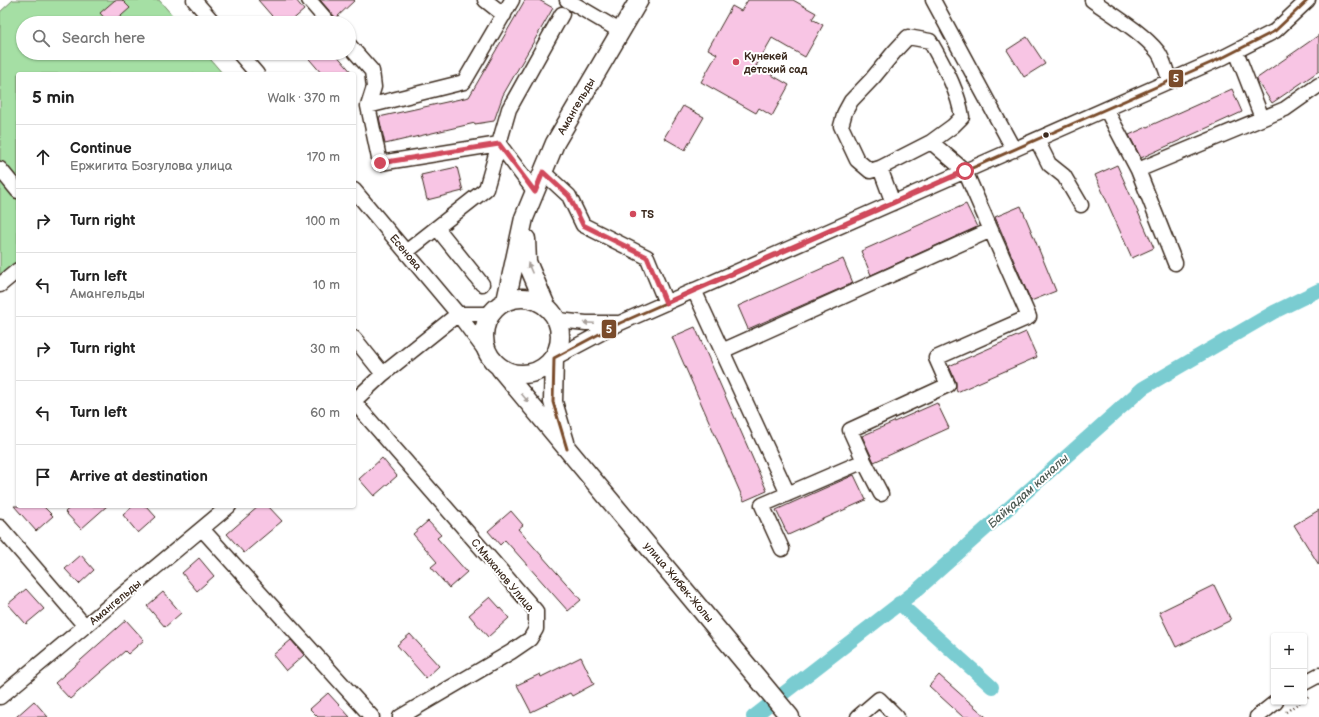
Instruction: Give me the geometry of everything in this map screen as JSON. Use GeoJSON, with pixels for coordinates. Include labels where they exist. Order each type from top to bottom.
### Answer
{"type":"FeatureCollection","features":[{"type":"Feature","properties":{"kind":"main road","name":"Амангельды"},"geometry":{"type":"LineString","coordinates":[[506,301],[524,218],[555,143],[639,0]]}},
{"type":"Feature","properties":{"kind":"main road"},"geometry":{"type":"LineString","coordinates":[[524,218],[527,262],[545,304],[558,320],[561,339],[554,358],[553,402],[567,449]]}},
{"type":"Feature","properties":{"kind":"main road"},"geometry":{"type":"LineString","coordinates":[[545,304],[526,297],[506,301],[490,314],[483,333],[487,353],[500,368],[519,375],[539,371],[554,358]]}},
{"type":"Feature","properties":{"kind":"main road","name":"улица Жибек-Жолы"},"geometry":{"type":"LineString","coordinates":[[500,368],[790,717]]}},
{"type":"Feature","properties":{"kind":"street"},"geometry":{"type":"LineString","coordinates":[[194,0],[208,16]]}},
{"type":"Feature","properties":{"kind":"street"},"geometry":{"type":"LineString","coordinates":[[309,0],[323,16]]}},
{"type":"Feature","properties":{"kind":"street"},"geometry":{"type":"LineString","coordinates":[[485,0],[504,15]]}},
{"type":"Feature","properties":{"kind":"street"},"geometry":{"type":"LineString","coordinates":[[368,106],[464,82],[512,0]]}},
{"type":"Feature","properties":{"kind":"street"},"geometry":{"type":"LineString","coordinates":[[567,0],[620,31]]}},
{"type":"Feature","properties":{"kind":"street"},"geometry":{"type":"LineString","coordinates":[[933,0],[1014,150]]}},
{"type":"Feature","properties":{"kind":"street"},"geometry":{"type":"LineString","coordinates":[[1092,0],[1150,44],[1159,54],[1170,81]]}},
{"type":"Feature","properties":{"kind":"street"},"geometry":{"type":"LineString","coordinates":[[554,358],[620,323],[1236,51],[1275,31],[1308,0]]}},
{"type":"Feature","properties":{"kind":"street"},"geometry":{"type":"LineString","coordinates":[[406,252],[486,190],[509,109],[562,14]]}},
{"type":"Feature","properties":{"kind":"street"},"geometry":{"type":"LineString","coordinates":[[908,38],[930,41],[949,76],[960,107],[962,117],[953,126],[931,142],[880,168],[870,171],[857,160],[841,126],[845,112],[851,101],[872,79],[894,51],[908,38]]}},
{"type":"Feature","properties":{"kind":"street"},"geometry":{"type":"LineString","coordinates":[[1236,51],[1262,118]]}},
{"type":"Feature","properties":{"kind":"street"},"geometry":{"type":"LineString","coordinates":[[356,53],[372,71],[374,87],[368,106],[380,163],[499,144]]}},
{"type":"Feature","properties":{"kind":"street"},"geometry":{"type":"LineString","coordinates":[[245,60],[255,72]]}},
{"type":"Feature","properties":{"kind":"street"},"geometry":{"type":"LineString","coordinates":[[1138,170],[1285,109],[1319,85]]}},
{"type":"Feature","properties":{"kind":"street"},"geometry":{"type":"LineString","coordinates":[[1106,109],[1138,170],[1175,263]]}},
{"type":"Feature","properties":{"kind":"street"},"geometry":{"type":"LineString","coordinates":[[1037,140],[1049,164],[1064,176],[1081,205]]}},
{"type":"Feature","properties":{"kind":"street"},"geometry":{"type":"LineString","coordinates":[[881,494],[850,430],[948,385],[936,358],[1029,318],[965,171],[931,142]]}},
{"type":"Feature","properties":{"kind":"street"},"geometry":{"type":"LineString","coordinates":[[499,144],[535,192]]}},
{"type":"Feature","properties":{"kind":"street"},"geometry":{"type":"LineString","coordinates":[[880,168],[893,203]]}},
{"type":"Feature","properties":{"kind":"street"},"geometry":{"type":"LineString","coordinates":[[0,169],[16,189]]}},
{"type":"Feature","properties":{"kind":"street"},"geometry":{"type":"LineString","coordinates":[[543,172],[569,196],[583,225],[647,257],[666,303]]}},
{"type":"Feature","properties":{"kind":"street","name":"Есенова"},"geometry":{"type":"LineString","coordinates":[[356,192],[458,314],[487,353]]}},
{"type":"Feature","properties":{"kind":"street"},"geometry":{"type":"LineString","coordinates":[[437,228],[482,284]]}},
{"type":"Feature","properties":{"kind":"street"},"geometry":{"type":"LineString","coordinates":[[722,351],[991,230]]}},
{"type":"Feature","properties":{"kind":"street"},"geometry":{"type":"LineString","coordinates":[[0,285],[16,272]]}},
{"type":"Feature","properties":{"kind":"street"},"geometry":{"type":"LineString","coordinates":[[694,290],[788,494]]}},
{"type":"Feature","properties":{"kind":"street"},"geometry":{"type":"LineString","coordinates":[[356,399],[383,374],[458,314],[490,314]]}},
{"type":"Feature","properties":{"kind":"street"},"geometry":{"type":"LineString","coordinates":[[558,320],[586,323],[620,323]]}},
{"type":"Feature","properties":{"kind":"street"},"geometry":{"type":"LineString","coordinates":[[356,340],[383,374]]}},
{"type":"Feature","properties":{"kind":"street","name":"С.Мыханов Улица"},"geometry":{"type":"LineString","coordinates":[[356,403],[536,611],[536,629],[530,639],[400,717]]}},
{"type":"Feature","properties":{"kind":"street"},"geometry":{"type":"LineString","coordinates":[[782,549],[762,505],[864,461]]}},
{"type":"Feature","properties":{"kind":"street","name":"Амангельды"},"geometry":{"type":"LineString","coordinates":[[0,697],[227,508]]}},
{"type":"Feature","properties":{"kind":"street"},"geometry":{"type":"LineString","coordinates":[[0,527],[85,626]]}},
{"type":"Feature","properties":{"kind":"street"},"geometry":{"type":"LineString","coordinates":[[202,529],[372,717]]}},
{"type":"Feature","properties":{"kind":"street"},"geometry":{"type":"LineString","coordinates":[[1307,681],[1319,675]]}},
{"type":"Feature","properties":{"kind":"street"},"geometry":{"type":"LineString","coordinates":[[858,717],[879,699],[897,717]]}},
{"type":"Feature","properties":{"kind":"street"},"geometry":{"type":"LineString","coordinates":[[1257,717],[1280,708]]}},
{"type":"Feature","properties":{"kind":"path"},"geometry":{"type":"LineString","coordinates":[[1280,708],[1290,705]]}},
{"type":"Feature","properties":{"kind":"green space"},"geometry":{"type":"Polygon","coordinates":[[[13,0],[159,0],[173,16],[16,16],[16,60],[211,60],[221,72],[16,72],[16,267],[0,281],[0,12],[13,0]]]}},
{"type":"Feature","properties":{"kind":"building"},"geometry":{"type":"Polygon","coordinates":[[[115,0],[122,0],[130,8],[121,16],[103,16],[100,13],[115,0]]]}},
{"type":"Feature","properties":{"kind":"building"},"geometry":{"type":"Polygon","coordinates":[[[258,0],[296,0],[304,10],[297,16],[272,16],[258,0]]]}},
{"type":"Feature","properties":{"kind":"building"},"geometry":{"type":"Polygon","coordinates":[[[320,0],[355,0],[338,16],[334,16],[320,0]]]}},
{"type":"Feature","properties":{"kind":"building"},"geometry":{"type":"Polygon","coordinates":[[[525,0],[539,0],[553,8],[503,95],[494,121],[475,123],[385,144],[379,117],[469,97],[525,0]]]}},
{"type":"Feature","properties":{"kind":"building","name":"Кунекей детский сад"},"geometry":{"type":"Polygon","coordinates":[[[748,0],[793,0],[816,13],[812,19],[823,25],[805,57],[772,38],[756,66],[789,85],[772,116],[759,108],[756,113],[701,82],[717,54],[708,49],[732,6],[741,11],[748,0]]]}},
{"type":"Feature","properties":{"kind":"building"},"geometry":{"type":"Polygon","coordinates":[[[1319,35],[1319,71],[1272,103],[1256,79],[1319,35]]]}},
{"type":"Feature","properties":{"kind":"building"},"geometry":{"type":"Polygon","coordinates":[[[1027,37],[1045,64],[1024,77],[1007,50],[1027,37]]]}},
{"type":"Feature","properties":{"kind":"building"},"geometry":{"type":"Polygon","coordinates":[[[310,60],[341,60],[351,72],[320,72],[310,60]]]}},
{"type":"Feature","properties":{"kind":"building"},"geometry":{"type":"Polygon","coordinates":[[[1232,89],[1242,112],[1141,158],[1129,135],[1232,89]]]}},
{"type":"Feature","properties":{"kind":"building"},"geometry":{"type":"Polygon","coordinates":[[[683,106],[704,117],[685,150],[664,138],[683,106]]]}},
{"type":"Feature","properties":{"kind":"building"},"geometry":{"type":"Polygon","coordinates":[[[1117,165],[1154,248],[1132,258],[1095,175],[1117,165]]]}},
{"type":"Feature","properties":{"kind":"building"},"geometry":{"type":"Polygon","coordinates":[[[457,167],[463,191],[427,200],[421,175],[457,167]]]}},
{"type":"Feature","properties":{"kind":"building"},"geometry":{"type":"Polygon","coordinates":[[[966,204],[977,227],[871,275],[861,251],[966,204]]]}},
{"type":"Feature","properties":{"kind":"building"},"geometry":{"type":"Polygon","coordinates":[[[1021,206],[1056,291],[1031,301],[995,217],[1021,206]]]}},
{"type":"Feature","properties":{"kind":"building"},"geometry":{"type":"Polygon","coordinates":[[[843,259],[853,283],[748,329],[738,306],[843,259]]]}},
{"type":"Feature","properties":{"kind":"building"},"geometry":{"type":"Polygon","coordinates":[[[695,327],[767,491],[744,501],[672,337],[695,327]]]}},
{"type":"Feature","properties":{"kind":"building"},"geometry":{"type":"Polygon","coordinates":[[[1026,332],[1037,357],[957,392],[956,382],[949,366],[1026,332]]]}},
{"type":"Feature","properties":{"kind":"building"},"geometry":{"type":"Polygon","coordinates":[[[937,403],[949,428],[874,462],[862,436],[937,403]]]}},
{"type":"Feature","properties":{"kind":"building"},"geometry":{"type":"Polygon","coordinates":[[[382,458],[397,476],[374,496],[359,479],[382,458]]]}},
{"type":"Feature","properties":{"kind":"building"},"geometry":{"type":"Polygon","coordinates":[[[854,475],[866,500],[788,535],[776,510],[854,475]]]}},
{"type":"Feature","properties":{"kind":"building"},"geometry":{"type":"Polygon","coordinates":[[[14,506],[16,506],[16,508],[45,508],[53,516],[36,531],[14,506]]]}},
{"type":"Feature","properties":{"kind":"building"},"geometry":{"type":"Polygon","coordinates":[[[70,508],[105,508],[81,529],[65,512],[70,508]]]}},
{"type":"Feature","properties":{"kind":"building"},"geometry":{"type":"Polygon","coordinates":[[[131,508],[148,508],[156,517],[138,533],[123,515],[131,508]]]}},
{"type":"Feature","properties":{"kind":"building"},"geometry":{"type":"Polygon","coordinates":[[[257,508],[270,508],[282,521],[244,553],[227,534],[257,508]]]}},
{"type":"Feature","properties":{"kind":"building"},"geometry":{"type":"Polygon","coordinates":[[[1319,510],[1319,565],[1294,525],[1319,510]]]}},
{"type":"Feature","properties":{"kind":"building"},"geometry":{"type":"Polygon","coordinates":[[[511,511],[523,525],[518,529],[581,600],[568,611],[505,540],[500,545],[488,531],[511,511]]]}},
{"type":"Feature","properties":{"kind":"building"},"geometry":{"type":"Polygon","coordinates":[[[428,521],[441,535],[437,538],[467,572],[449,588],[431,567],[437,562],[413,534],[428,521]]]}},
{"type":"Feature","properties":{"kind":"building"},"geometry":{"type":"Polygon","coordinates":[[[81,555],[94,570],[79,584],[65,569],[81,555]]]}},
{"type":"Feature","properties":{"kind":"building"},"geometry":{"type":"Polygon","coordinates":[[[199,558],[214,576],[197,591],[182,573],[199,558]]]}},
{"type":"Feature","properties":{"kind":"building"},"geometry":{"type":"Polygon","coordinates":[[[1214,585],[1231,620],[1176,647],[1159,612],[1214,585]]]}},
{"type":"Feature","properties":{"kind":"building"},"geometry":{"type":"Polygon","coordinates":[[[26,589],[44,609],[26,624],[8,604],[26,589]]]}},
{"type":"Feature","properties":{"kind":"building"},"geometry":{"type":"Polygon","coordinates":[[[163,592],[181,613],[165,627],[147,606],[163,592]]]}},
{"type":"Feature","properties":{"kind":"building"},"geometry":{"type":"Polygon","coordinates":[[[490,597],[509,618],[488,637],[469,615],[490,597]]]}},
{"type":"Feature","properties":{"kind":"building"},"geometry":{"type":"Polygon","coordinates":[[[126,620],[144,640],[128,654],[125,651],[70,699],[55,683],[126,620]]]}},
{"type":"Feature","properties":{"kind":"building"},"geometry":{"type":"Polygon","coordinates":[[[410,634],[439,666],[426,678],[397,645],[410,634]]]}},
{"type":"Feature","properties":{"kind":"building"},"geometry":{"type":"Polygon","coordinates":[[[291,640],[304,655],[286,671],[273,655],[291,640]]]}},
{"type":"Feature","properties":{"kind":"building"},"geometry":{"type":"Polygon","coordinates":[[[581,657],[594,684],[572,696],[570,693],[531,712],[517,685],[540,674],[541,677],[581,657]]]}},
{"type":"Feature","properties":{"kind":"building"},"geometry":{"type":"Polygon","coordinates":[[[939,675],[986,717],[963,717],[929,686],[939,675]]]}},
{"type":"Feature","properties":{"kind":"building"},"geometry":{"type":"Polygon","coordinates":[[[328,693],[350,717],[318,717],[310,709],[328,693]]]}},
{"type":"Feature","properties":{"kind":"building"},"geometry":{"type":"Polygon","coordinates":[[[34,701],[48,717],[16,717],[34,701]]]}},
{"type":"Feature","properties":{"kind":"waterway","name":"Байқадам каналы"},"geometry":{"type":"LineString","coordinates":[[753,717],[917,590],[1143,388],[1274,312],[1319,290]]}},
{"type":"Feature","properties":{"kind":"waterway"},"geometry":{"type":"LineString","coordinates":[[899,603],[992,687]]}},
{"type":"Feature","properties":{"kind":"transit line","name":"5"},"geometry":{"type":"LineString","coordinates":[[567,449],[553,402],[554,358],[620,323],[1224,57],[1275,31],[1308,0]]}},
{"type":"Feature","properties":{"kind":"place","name":"Кунекей детский сад"},"geometry":{"type":"Point","coordinates":[736,62]}},
{"type":"Feature","properties":{"kind":"place","name":"TS"},"geometry":{"type":"Point","coordinates":[633,214]}},
{"type":"Feature","properties":{"kind":"route"},"geometry":{"type":"LineString","coordinates":[[380,163],[499,144],[535,192],[543,172],[569,196],[583,225],[647,257],[666,303],[965,171]]}}]}
